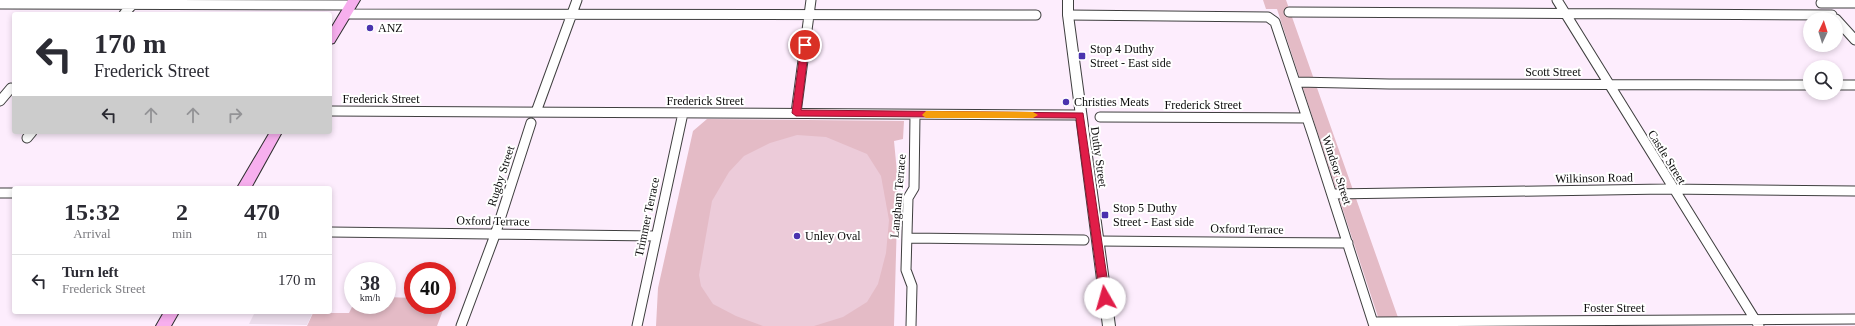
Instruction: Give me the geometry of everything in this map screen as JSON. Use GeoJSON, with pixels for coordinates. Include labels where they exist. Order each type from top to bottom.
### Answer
{"type":"FeatureCollection","features":[{"type":"Feature","properties":{"kind":"main road"},"geometry":{"type":"LineString","coordinates":[[332,37],[350,6]]}},
{"type":"Feature","properties":{"kind":"main road"},"geometry":{"type":"LineString","coordinates":[[245,186],[275,134]]}},
{"type":"Feature","properties":{"kind":"main road"},"geometry":{"type":"LineString","coordinates":[[163,326],[171,314]]}},
{"type":"Feature","properties":{"kind":"street"},"geometry":{"type":"LineString","coordinates":[[536,112],[577,0]]}},
{"type":"Feature","properties":{"kind":"street"},"geometry":{"type":"LineString","coordinates":[[796,113],[811,0]]}},
{"type":"Feature","properties":{"kind":"street","name":"Duthy Street"},"geometry":{"type":"LineString","coordinates":[[1064,0],[1068,15]]}},
{"type":"Feature","properties":{"kind":"street","name":"Duthy Street"},"geometry":{"type":"LineString","coordinates":[[1068,0],[1068,15],[1080,115],[1109,326]]}},
{"type":"Feature","properties":{"kind":"street","name":"Castle Street"},"geometry":{"type":"LineString","coordinates":[[1557,0],[1757,323]]}},
{"type":"Feature","properties":{"kind":"street"},"geometry":{"type":"LineString","coordinates":[[1820,1],[1855,3]]}},
{"type":"Feature","properties":{"kind":"street"},"geometry":{"type":"LineString","coordinates":[[1820,1],[1830,12]]}},
{"type":"Feature","properties":{"kind":"street"},"geometry":{"type":"LineString","coordinates":[[126,12],[132,5]]}},
{"type":"Feature","properties":{"kind":"street"},"geometry":{"type":"LineString","coordinates":[[1,6],[350,6],[571,15],[1036,15]]}},
{"type":"Feature","properties":{"kind":"street"},"geometry":{"type":"LineString","coordinates":[[1289,12],[1566,13],[1803,17]]}},
{"type":"Feature","properties":{"kind":"street","name":"Windsor Street"},"geometry":{"type":"LineString","coordinates":[[1068,15],[1268,17],[1275,22],[1297,82],[1307,118],[1333,194],[1374,324]]}},
{"type":"Feature","properties":{"kind":"street"},"geometry":{"type":"LineString","coordinates":[[1843,27],[1855,40]]}},
{"type":"Feature","properties":{"kind":"street","name":"Scott Street"},"geometry":{"type":"LineString","coordinates":[[1297,82],[1389,84],[1803,85]]}},
{"type":"Feature","properties":{"kind":"street"},"geometry":{"type":"LineString","coordinates":[[1843,85],[1855,85]]}},
{"type":"Feature","properties":{"kind":"street"},"geometry":{"type":"LineString","coordinates":[[0,101],[11,88]]}},
{"type":"Feature","properties":{"kind":"street","name":"Frederick Street"},"geometry":{"type":"LineString","coordinates":[[332,111],[1080,115]]}},
{"type":"Feature","properties":{"kind":"street","name":"Trimmer Terrace"},"geometry":{"type":"LineString","coordinates":[[637,326],[683,113]]}},
{"type":"Feature","properties":{"kind":"street","name":"Langham Terrace"},"geometry":{"type":"LineString","coordinates":[[911,326],[912,286],[906,270],[908,198],[914,188],[915,115]]}},
{"type":"Feature","properties":{"kind":"street","name":"Frederick Street"},"geometry":{"type":"LineString","coordinates":[[1100,117],[1307,118]]}},
{"type":"Feature","properties":{"kind":"street","name":"Rugby Street"},"geometry":{"type":"LineString","coordinates":[[460,326],[495,234],[531,123]]}},
{"type":"Feature","properties":{"kind":"street","name":"Wilkinson Road"},"geometry":{"type":"LineString","coordinates":[[1333,194],[1673,189],[1855,191]]}},
{"type":"Feature","properties":{"kind":"street"},"geometry":{"type":"LineString","coordinates":[[0,193],[12,193]]}},
{"type":"Feature","properties":{"kind":"street","name":"Oxford Terrace"},"geometry":{"type":"LineString","coordinates":[[332,232],[656,236]]}},
{"type":"Feature","properties":{"kind":"street"},"geometry":{"type":"LineString","coordinates":[[907,238],[1084,240]]}},
{"type":"Feature","properties":{"kind":"street","name":"Oxford Terrace"},"geometry":{"type":"LineString","coordinates":[[1098,240],[1348,243]]}},
{"type":"Feature","properties":{"kind":"street","name":"Foster Street"},"geometry":{"type":"LineString","coordinates":[[1374,324],[1757,323],[1765,319],[1855,319]]}},
{"type":"Feature","properties":{"kind":"shaded area"},"geometry":{"type":"Polygon","coordinates":[[[1263,0],[1286,0],[1401,326],[1381,326],[1277,9],[1266,9],[1263,0]]]}},
{"type":"Feature","properties":{"kind":"shaded area","name":"Unley Oval"},"geometry":{"type":"Polygon","coordinates":[[[707,119],[904,121],[903,139],[894,141],[898,183],[894,326],[656,326],[658,288],[693,131],[707,119]]]}},
{"type":"Feature","properties":{"kind":"shaded area","name":"Unley Oval"},"geometry":{"type":"Polygon","coordinates":[[[797,135],[826,137],[867,154],[881,176],[889,220],[886,253],[878,284],[867,302],[843,317],[814,326],[763,326],[736,316],[713,304],[701,286],[699,275],[712,201],[729,172],[744,156],[770,143],[797,135]]]}},
{"type":"Feature","properties":{"kind":"shaded area"},"geometry":{"type":"Polygon","coordinates":[[[396,297],[404,298],[404,314],[442,314],[437,326],[307,326],[313,314],[396,314],[396,297]]]}},
{"type":"Feature","properties":{"kind":"shaded area"},"geometry":{"type":"Polygon","coordinates":[[[254,314],[312,314],[307,325],[249,324],[254,314]]]}},
{"type":"Feature","properties":{"kind":"slow traffic"},"geometry":{"type":"LineString","coordinates":[[926,115],[1033,115]]}},
{"type":"Feature","properties":{"kind":"place","name":"ANZ"},"geometry":{"type":"Point","coordinates":[370,28]}},
{"type":"Feature","properties":{"kind":"place","name":"Stop 4 Duthy Street - East side"},"geometry":{"type":"Point","coordinates":[1082,56]}},
{"type":"Feature","properties":{"kind":"place","name":"Christies Meats"},"geometry":{"type":"Point","coordinates":[1066,102]}},
{"type":"Feature","properties":{"kind":"place","name":"Stop 5 Duthy Street - East side"},"geometry":{"type":"Point","coordinates":[1105,215]}},
{"type":"Feature","properties":{"kind":"place","name":"Unley Oval"},"geometry":{"type":"Point","coordinates":[797,236]}},
{"type":"Feature","properties":{"kind":"route"},"geometry":{"type":"LineString","coordinates":[[805,45],[796,113],[1080,115],[1105,298]]}}]}
